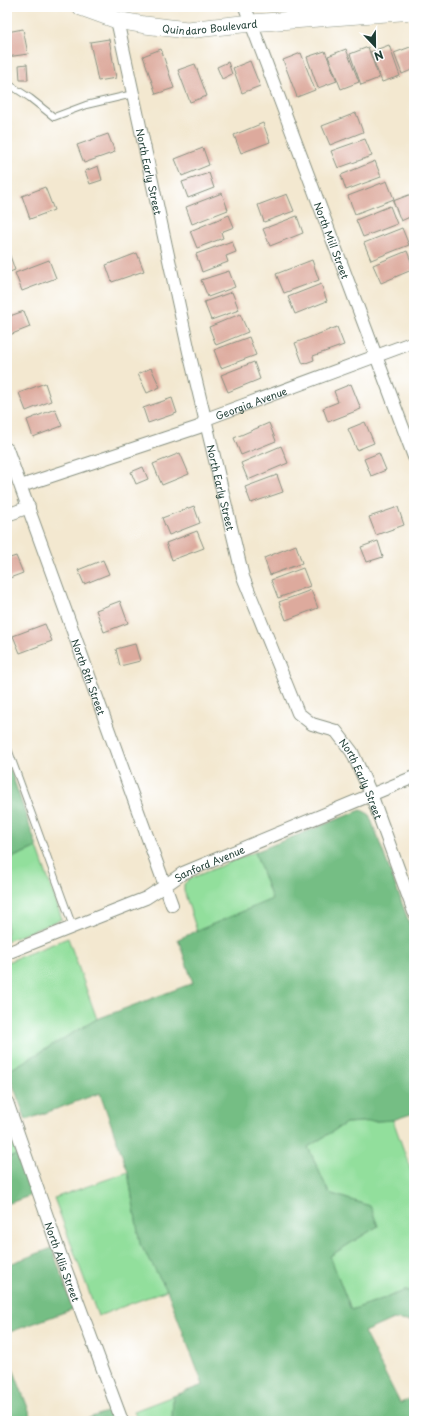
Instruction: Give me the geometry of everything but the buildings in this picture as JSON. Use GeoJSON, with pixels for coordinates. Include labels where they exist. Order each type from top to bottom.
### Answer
{"type":"FeatureCollection","features":[{"type":"Feature","properties":{"kind":"main road","name":"Quindaro Boulevard"},"geometry":{"type":"LineString","coordinates":[[81,7],[117,20],[187,30],[251,23],[414,11]]}},
{"type":"Feature","properties":{"kind":"street","name":"North Mill Street"},"geometry":{"type":"LineString","coordinates":[[245,7],[414,457]]}},
{"type":"Feature","properties":{"kind":"street","name":"North Early Street"},"geometry":{"type":"LineString","coordinates":[[117,20],[189,352],[243,577],[298,713],[312,724],[336,731],[352,752],[371,794],[414,912]]}},
{"type":"Feature","properties":{"kind":"street","name":"Georgia Avenue"},"geometry":{"type":"LineString","coordinates":[[21,486],[198,427],[206,419],[414,342]]}},
{"type":"Feature","properties":{"kind":"street","name":"North 8th Street"},"geometry":{"type":"LineString","coordinates":[[7,449],[172,904]]}},
{"type":"Feature","properties":{"kind":"street"},"geometry":{"type":"LineString","coordinates":[[7,515],[29,507]]}},
{"type":"Feature","properties":{"kind":"street","name":"Sanford Avenue"},"geometry":{"type":"LineString","coordinates":[[7,953],[146,898],[183,873],[414,777]]}},
{"type":"Feature","properties":{"kind":"street","name":"North Allis Street"},"geometry":{"type":"LineString","coordinates":[[7,1102],[63,1262],[122,1421]]}},
{"type":"Feature","properties":{"kind":"lane"},"geometry":{"type":"LineString","coordinates":[[7,83],[30,98],[54,117],[86,105],[134,94]]}},
{"type":"Feature","properties":{"kind":"lane"},"geometry":{"type":"LineString","coordinates":[[7,746],[73,927]]}},
{"type":"Feature","properties":{"kind":"green space"},"geometry":{"type":"Polygon","coordinates":[[[10,769],[37,847],[7,860],[7,770],[10,769]]]}},
{"type":"Feature","properties":{"kind":"green space"},"geometry":{"type":"Polygon","coordinates":[[[361,810],[369,814],[414,936],[414,1113],[393,1120],[346,1123],[308,1147],[329,1193],[370,1206],[378,1226],[330,1256],[351,1310],[405,1291],[414,1290],[414,1322],[393,1319],[364,1332],[400,1403],[414,1398],[414,1421],[172,1421],[173,1396],[203,1385],[167,1290],[140,1244],[128,1172],[100,1093],[26,1120],[8,1071],[97,1019],[193,983],[178,939],[272,899],[255,852],[361,810]]]}},
{"type":"Feature","properties":{"kind":"green space"},"geometry":{"type":"Polygon","coordinates":[[[37,847],[62,919],[7,941],[7,860],[37,847]]]}},
{"type":"Feature","properties":{"kind":"green space"},"geometry":{"type":"Polygon","coordinates":[[[255,852],[272,899],[197,931],[184,891],[184,884],[189,879],[255,852]]]}},
{"type":"Feature","properties":{"kind":"green space"},"geometry":{"type":"Polygon","coordinates":[[[68,938],[97,1019],[8,1071],[7,962],[68,938]]]}},
{"type":"Feature","properties":{"kind":"green space"},"geometry":{"type":"Polygon","coordinates":[[[393,1120],[414,1179],[414,1290],[405,1291],[351,1310],[330,1256],[378,1226],[370,1206],[329,1193],[308,1147],[346,1123],[393,1120]]]}},
{"type":"Feature","properties":{"kind":"green space"},"geometry":{"type":"Polygon","coordinates":[[[7,1128],[17,1155],[7,1158],[7,1128]]]}},
{"type":"Feature","properties":{"kind":"green space"},"geometry":{"type":"Polygon","coordinates":[[[17,1155],[32,1195],[7,1204],[7,1158],[17,1155]]]}},
{"type":"Feature","properties":{"kind":"green space"},"geometry":{"type":"Polygon","coordinates":[[[128,1172],[140,1244],[167,1290],[98,1316],[54,1198],[128,1172]]]}},
{"type":"Feature","properties":{"kind":"green space"},"geometry":{"type":"Polygon","coordinates":[[[52,1248],[73,1309],[7,1333],[7,1265],[52,1248]]]}},
{"type":"Feature","properties":{"kind":"green space"},"geometry":{"type":"Polygon","coordinates":[[[7,1353],[33,1421],[7,1421],[7,1353]]]}},
{"type":"Feature","properties":{"kind":"green space"},"geometry":{"type":"Polygon","coordinates":[[[173,1396],[172,1421],[138,1421],[134,1411],[173,1396]]]}},
{"type":"Feature","properties":{"kind":"green space"},"geometry":{"type":"Polygon","coordinates":[[[111,1410],[115,1421],[81,1421],[111,1410]]]}}]}
